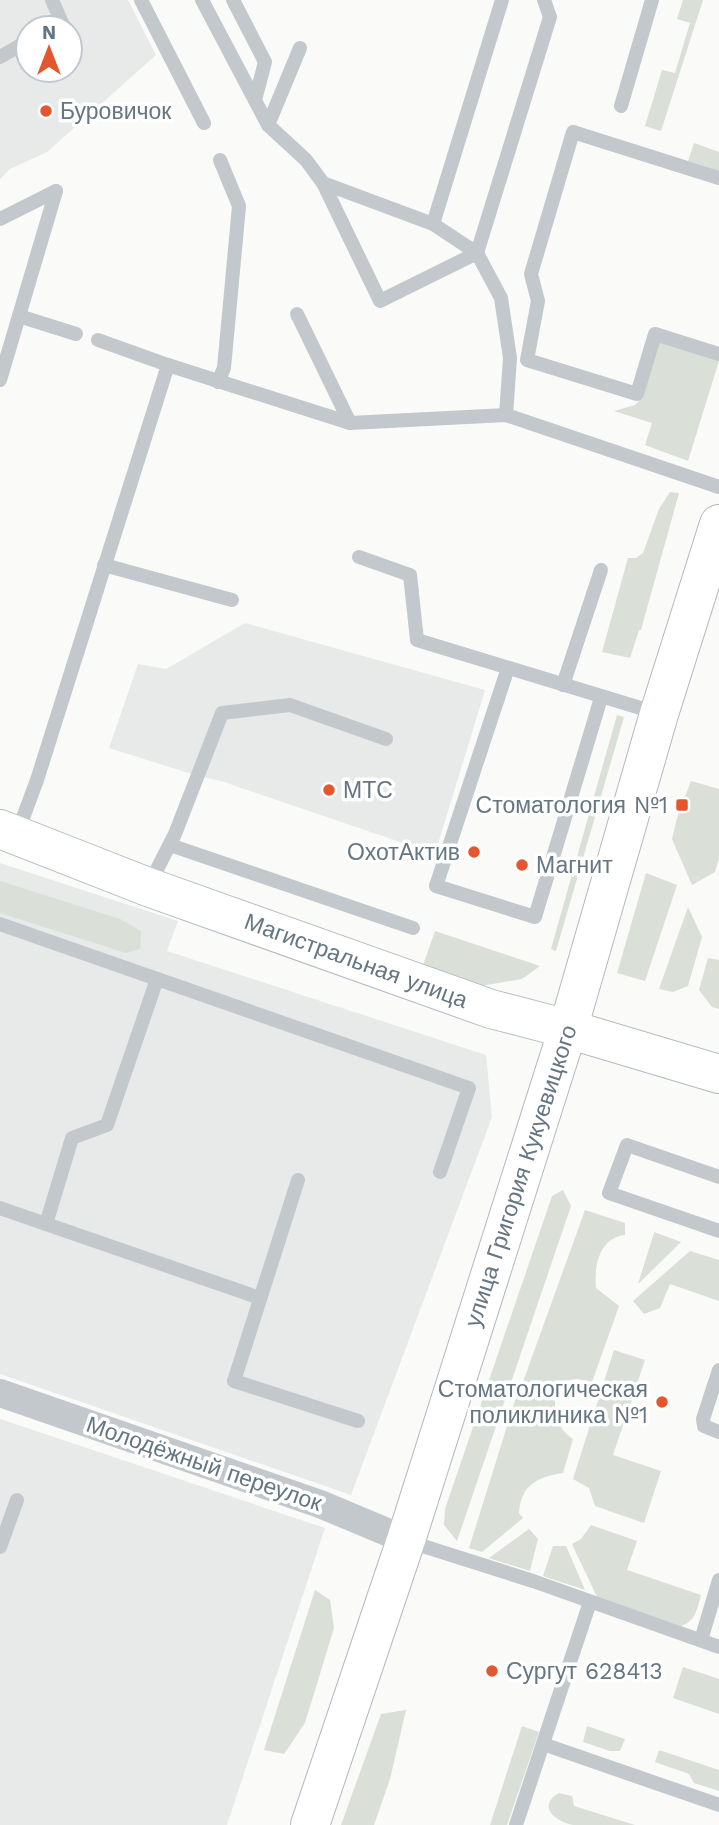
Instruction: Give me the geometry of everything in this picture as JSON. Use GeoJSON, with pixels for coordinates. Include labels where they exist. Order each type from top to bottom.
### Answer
{"type":"FeatureCollection","features":[{"type":"Feature","properties":{"kind":"street","name":"улица Григория Кукуевицкого"},"geometry":{"type":"LineString","coordinates":[[310,1825],[406,1540],[568,1029],[659,714],[712,570],[719,524]]}},
{"type":"Feature","properties":{"kind":"street","name":"Магистральная улица"},"geometry":{"type":"LineString","coordinates":[[8,832],[148,887],[491,1009],[719,1074]]}},
{"type":"Feature","properties":{"kind":"street","name":"Молодёжный переулок"},"geometry":{"type":"LineString","coordinates":[[0,1393],[320,1504],[406,1540]]}},
{"type":"Feature","properties":{"kind":"lane"},"geometry":{"type":"LineString","coordinates":[[141,0],[204,124]]}},
{"type":"Feature","properties":{"kind":"lane"},"geometry":{"type":"LineString","coordinates":[[202,0],[268,125],[306,160],[323,183],[380,301],[477,253],[550,17],[544,0]]}},
{"type":"Feature","properties":{"kind":"lane"},"geometry":{"type":"LineString","coordinates":[[233,0],[265,62],[255,100]]}},
{"type":"Feature","properties":{"kind":"lane"},"geometry":{"type":"LineString","coordinates":[[433,224],[502,0]]}},
{"type":"Feature","properties":{"kind":"lane"},"geometry":{"type":"LineString","coordinates":[[621,106],[652,0]]}},
{"type":"Feature","properties":{"kind":"lane"},"geometry":{"type":"LineString","coordinates":[[268,125],[300,48]]}},
{"type":"Feature","properties":{"kind":"lane"},"geometry":{"type":"LineString","coordinates":[[719,178],[573,132],[531,274],[538,301],[527,360],[637,394],[655,334],[719,354]]}},
{"type":"Feature","properties":{"kind":"lane"},"geometry":{"type":"LineString","coordinates":[[218,382],[224,368],[239,206],[220,160]]}},
{"type":"Feature","properties":{"kind":"lane"},"geometry":{"type":"LineString","coordinates":[[323,183],[433,224],[477,253],[501,298],[510,358],[506,415]]}},
{"type":"Feature","properties":{"kind":"lane"},"geometry":{"type":"LineString","coordinates":[[0,219],[56,191],[0,380]]}},
{"type":"Feature","properties":{"kind":"lane"},"geometry":{"type":"LineString","coordinates":[[297,314],[350,423]]}},
{"type":"Feature","properties":{"kind":"lane"},"geometry":{"type":"LineString","coordinates":[[19,316],[76,334]]}},
{"type":"Feature","properties":{"kind":"lane"},"geometry":{"type":"LineString","coordinates":[[98,340],[218,382],[350,423],[506,415],[719,487]]}},
{"type":"Feature","properties":{"kind":"lane"},"geometry":{"type":"LineString","coordinates":[[8,832],[37,780],[168,365]]}},
{"type":"Feature","properties":{"kind":"lane"},"geometry":{"type":"LineString","coordinates":[[359,557],[410,575],[417,640],[659,714]]}},
{"type":"Feature","properties":{"kind":"lane"},"geometry":{"type":"LineString","coordinates":[[104,565],[232,600]]}},
{"type":"Feature","properties":{"kind":"lane"},"geometry":{"type":"LineString","coordinates":[[563,685],[601,570]]}},
{"type":"Feature","properties":{"kind":"lane"},"geometry":{"type":"LineString","coordinates":[[508,668],[436,886],[535,917],[601,698]]}},
{"type":"Feature","properties":{"kind":"lane"},"geometry":{"type":"LineString","coordinates":[[148,887],[170,845],[222,713],[290,705],[386,738]]}},
{"type":"Feature","properties":{"kind":"lane"},"geometry":{"type":"LineString","coordinates":[[170,845],[413,928]]}},
{"type":"Feature","properties":{"kind":"lane"},"geometry":{"type":"LineString","coordinates":[[0,925],[469,1088],[440,1172]]}},
{"type":"Feature","properties":{"kind":"lane"},"geometry":{"type":"LineString","coordinates":[[46,1224],[72,1138],[107,1125],[157,979]]}},
{"type":"Feature","properties":{"kind":"lane"},"geometry":{"type":"LineString","coordinates":[[719,1177],[627,1145],[609,1193],[719,1231]]}},
{"type":"Feature","properties":{"kind":"lane"},"geometry":{"type":"LineString","coordinates":[[298,1180],[234,1381],[358,1420]]}},
{"type":"Feature","properties":{"kind":"lane"},"geometry":{"type":"LineString","coordinates":[[0,1208],[260,1298]]}},
{"type":"Feature","properties":{"kind":"lane"},"geometry":{"type":"LineString","coordinates":[[719,1370],[703,1419],[704,1426],[719,1433]]}},
{"type":"Feature","properties":{"kind":"lane"},"geometry":{"type":"LineString","coordinates":[[0,1547],[17,1500]]}},
{"type":"Feature","properties":{"kind":"lane"},"geometry":{"type":"LineString","coordinates":[[406,1540],[719,1647]]}},
{"type":"Feature","properties":{"kind":"lane"},"geometry":{"type":"LineString","coordinates":[[701,1640],[719,1580]]}},
{"type":"Feature","properties":{"kind":"lane"},"geometry":{"type":"LineString","coordinates":[[516,1825],[590,1602]]}},
{"type":"Feature","properties":{"kind":"lane"},"geometry":{"type":"LineString","coordinates":[[543,1744],[719,1805]]}},
{"type":"Feature","properties":{"kind":"shaded area","name":"Буровичок"},"geometry":{"type":"Polygon","coordinates":[[[0,0],[128,0],[156,55],[47,152],[10,169],[0,179],[0,0]]]}},
{"type":"Feature","properties":{"kind":"shaded area"},"geometry":{"type":"Polygon","coordinates":[[[683,0],[703,0],[661,131],[645,126],[662,70],[675,73],[690,23],[677,19],[683,0]]]}},
{"type":"Feature","properties":{"kind":"shaded area"},"geometry":{"type":"Polygon","coordinates":[[[694,143],[719,152],[719,171],[688,161],[694,143]]]}},
{"type":"Feature","properties":{"kind":"shaded area"},"geometry":{"type":"Polygon","coordinates":[[[659,342],[719,361],[688,461],[645,445],[652,423],[614,411],[635,405],[641,399],[659,342]]]}},
{"type":"Feature","properties":{"kind":"shaded area"},"geometry":{"type":"Polygon","coordinates":[[[670,492],[679,493],[641,630],[630,658],[602,652],[628,558],[636,558],[643,553],[659,509],[670,492]]]}},
{"type":"Feature","properties":{"kind":"shaded area"},"geometry":{"type":"Polygon","coordinates":[[[245,623],[485,690],[435,854],[221,781],[109,748],[138,664],[166,669],[245,623]]]}},
{"type":"Feature","properties":{"kind":"shaded area"},"geometry":{"type":"Polygon","coordinates":[[[617,715],[624,717],[556,951],[551,949],[617,715]]]}},
{"type":"Feature","properties":{"kind":"shaded area"},"geometry":{"type":"Polygon","coordinates":[[[691,781],[719,789],[719,858],[715,872],[692,885],[672,839],[691,781]]]}},
{"type":"Feature","properties":{"kind":"shaded area"},"geometry":{"type":"Polygon","coordinates":[[[0,863],[178,921],[167,951],[486,1055],[492,1117],[351,1495],[0,1374],[0,863]]]}},
{"type":"Feature","properties":{"kind":"shaded area"},"geometry":{"type":"Polygon","coordinates":[[[646,873],[677,885],[645,981],[617,973],[646,873]]]}},
{"type":"Feature","properties":{"kind":"shaded area"},"geometry":{"type":"Polygon","coordinates":[[[0,881],[120,919],[141,931],[140,949],[126,953],[0,913],[0,881]]]}},
{"type":"Feature","properties":{"kind":"shaded area"},"geometry":{"type":"Polygon","coordinates":[[[688,907],[702,937],[688,986],[673,992],[659,989],[688,907]]]}},
{"type":"Feature","properties":{"kind":"shaded area"},"geometry":{"type":"Polygon","coordinates":[[[435,931],[540,966],[522,979],[481,986],[422,968],[435,931]]]}},
{"type":"Feature","properties":{"kind":"shaded area"},"geometry":{"type":"Polygon","coordinates":[[[708,958],[719,960],[719,1009],[712,1007],[699,990],[708,958]]]}},
{"type":"Feature","properties":{"kind":"shaded area"},"geometry":{"type":"Polygon","coordinates":[[[563,1190],[571,1206],[457,1541],[444,1525],[445,1509],[552,1196],[563,1190]]]}},
{"type":"Feature","properties":{"kind":"shaded area"},"geometry":{"type":"Polygon","coordinates":[[[585,1210],[625,1223],[625,1235],[609,1241],[604,1247],[596,1271],[596,1288],[619,1306],[592,1382],[577,1379],[563,1381],[555,1395],[523,1382],[585,1210]]]}},
{"type":"Feature","properties":{"kind":"shaded area"},"geometry":{"type":"Polygon","coordinates":[[[654,1233],[681,1242],[638,1284],[654,1233]]]}},
{"type":"Feature","properties":{"kind":"shaded area"},"geometry":{"type":"Polygon","coordinates":[[[690,1251],[719,1260],[719,1301],[670,1284],[660,1308],[644,1314],[633,1301],[690,1251]]]}},
{"type":"Feature","properties":{"kind":"shaded area"},"geometry":{"type":"Polygon","coordinates":[[[614,1350],[645,1360],[613,1455],[661,1471],[644,1523],[595,1506],[589,1488],[573,1479],[614,1350]]]}},
{"type":"Feature","properties":{"kind":"shaded area"},"geometry":{"type":"Polygon","coordinates":[[[519,1388],[555,1401],[559,1423],[573,1439],[563,1473],[545,1477],[532,1484],[520,1503],[519,1513],[523,1518],[482,1552],[469,1548],[519,1388]]]}},
{"type":"Feature","properties":{"kind":"shaded area"},"geometry":{"type":"Polygon","coordinates":[[[0,1419],[325,1528],[227,1825],[0,1825],[0,1419]]]}},
{"type":"Feature","properties":{"kind":"shaded area"},"geometry":{"type":"Polygon","coordinates":[[[591,1525],[637,1541],[627,1570],[701,1595],[690,1621],[681,1626],[597,1597],[572,1544],[581,1539],[591,1525]]]}},
{"type":"Feature","properties":{"kind":"shaded area"},"geometry":{"type":"Polygon","coordinates":[[[529,1529],[538,1539],[530,1571],[489,1558],[529,1529]]]}},
{"type":"Feature","properties":{"kind":"shaded area"},"geometry":{"type":"Polygon","coordinates":[[[553,1546],[566,1546],[585,1590],[543,1576],[553,1546]]]}},
{"type":"Feature","properties":{"kind":"shaded area"},"geometry":{"type":"Polygon","coordinates":[[[315,1590],[330,1600],[334,1628],[305,1723],[284,1754],[264,1750],[315,1590]]]}},
{"type":"Feature","properties":{"kind":"shaded area"},"geometry":{"type":"Polygon","coordinates":[[[683,1667],[719,1679],[719,1714],[673,1698],[683,1667]]]}},
{"type":"Feature","properties":{"kind":"shaded area"},"geometry":{"type":"Polygon","coordinates":[[[406,1710],[390,1779],[374,1825],[341,1825],[381,1714],[406,1710]]]}},
{"type":"Feature","properties":{"kind":"shaded area"},"geometry":{"type":"Polygon","coordinates":[[[522,1726],[539,1732],[507,1825],[490,1825],[522,1726]]]}},
{"type":"Feature","properties":{"kind":"shaded area"},"geometry":{"type":"Polygon","coordinates":[[[587,1726],[625,1739],[620,1751],[610,1751],[583,1742],[587,1726]]]}},
{"type":"Feature","properties":{"kind":"shaded area"},"geometry":{"type":"Polygon","coordinates":[[[659,1750],[719,1770],[719,1791],[694,1783],[689,1774],[655,1762],[659,1750]]]}},
{"type":"Feature","properties":{"kind":"shaded area"},"geometry":{"type":"Polygon","coordinates":[[[559,1793],[572,1796],[574,1806],[635,1825],[573,1825],[560,1821],[549,1808],[552,1798],[559,1793]]]}},
{"type":"Feature","properties":{"kind":"place","name":"Буровичок"},"geometry":{"type":"Point","coordinates":[46,111]}},
{"type":"Feature","properties":{"kind":"place","name":"МТС"},"geometry":{"type":"Point","coordinates":[329,790]}},
{"type":"Feature","properties":{"kind":"place","name":"Стоматология №1"},"geometry":{"type":"Point","coordinates":[682,805]}},
{"type":"Feature","properties":{"kind":"place","name":"ОхотАктив"},"geometry":{"type":"Point","coordinates":[474,852]}},
{"type":"Feature","properties":{"kind":"place","name":"Магнит"},"geometry":{"type":"Point","coordinates":[522,865]}},
{"type":"Feature","properties":{"kind":"place","name":"Стоматологическая поликлиника №1"},"geometry":{"type":"Point","coordinates":[662,1402]}},
{"type":"Feature","properties":{"kind":"place","name":"Сургут 628413"},"geometry":{"type":"Point","coordinates":[492,1671]}}]}
